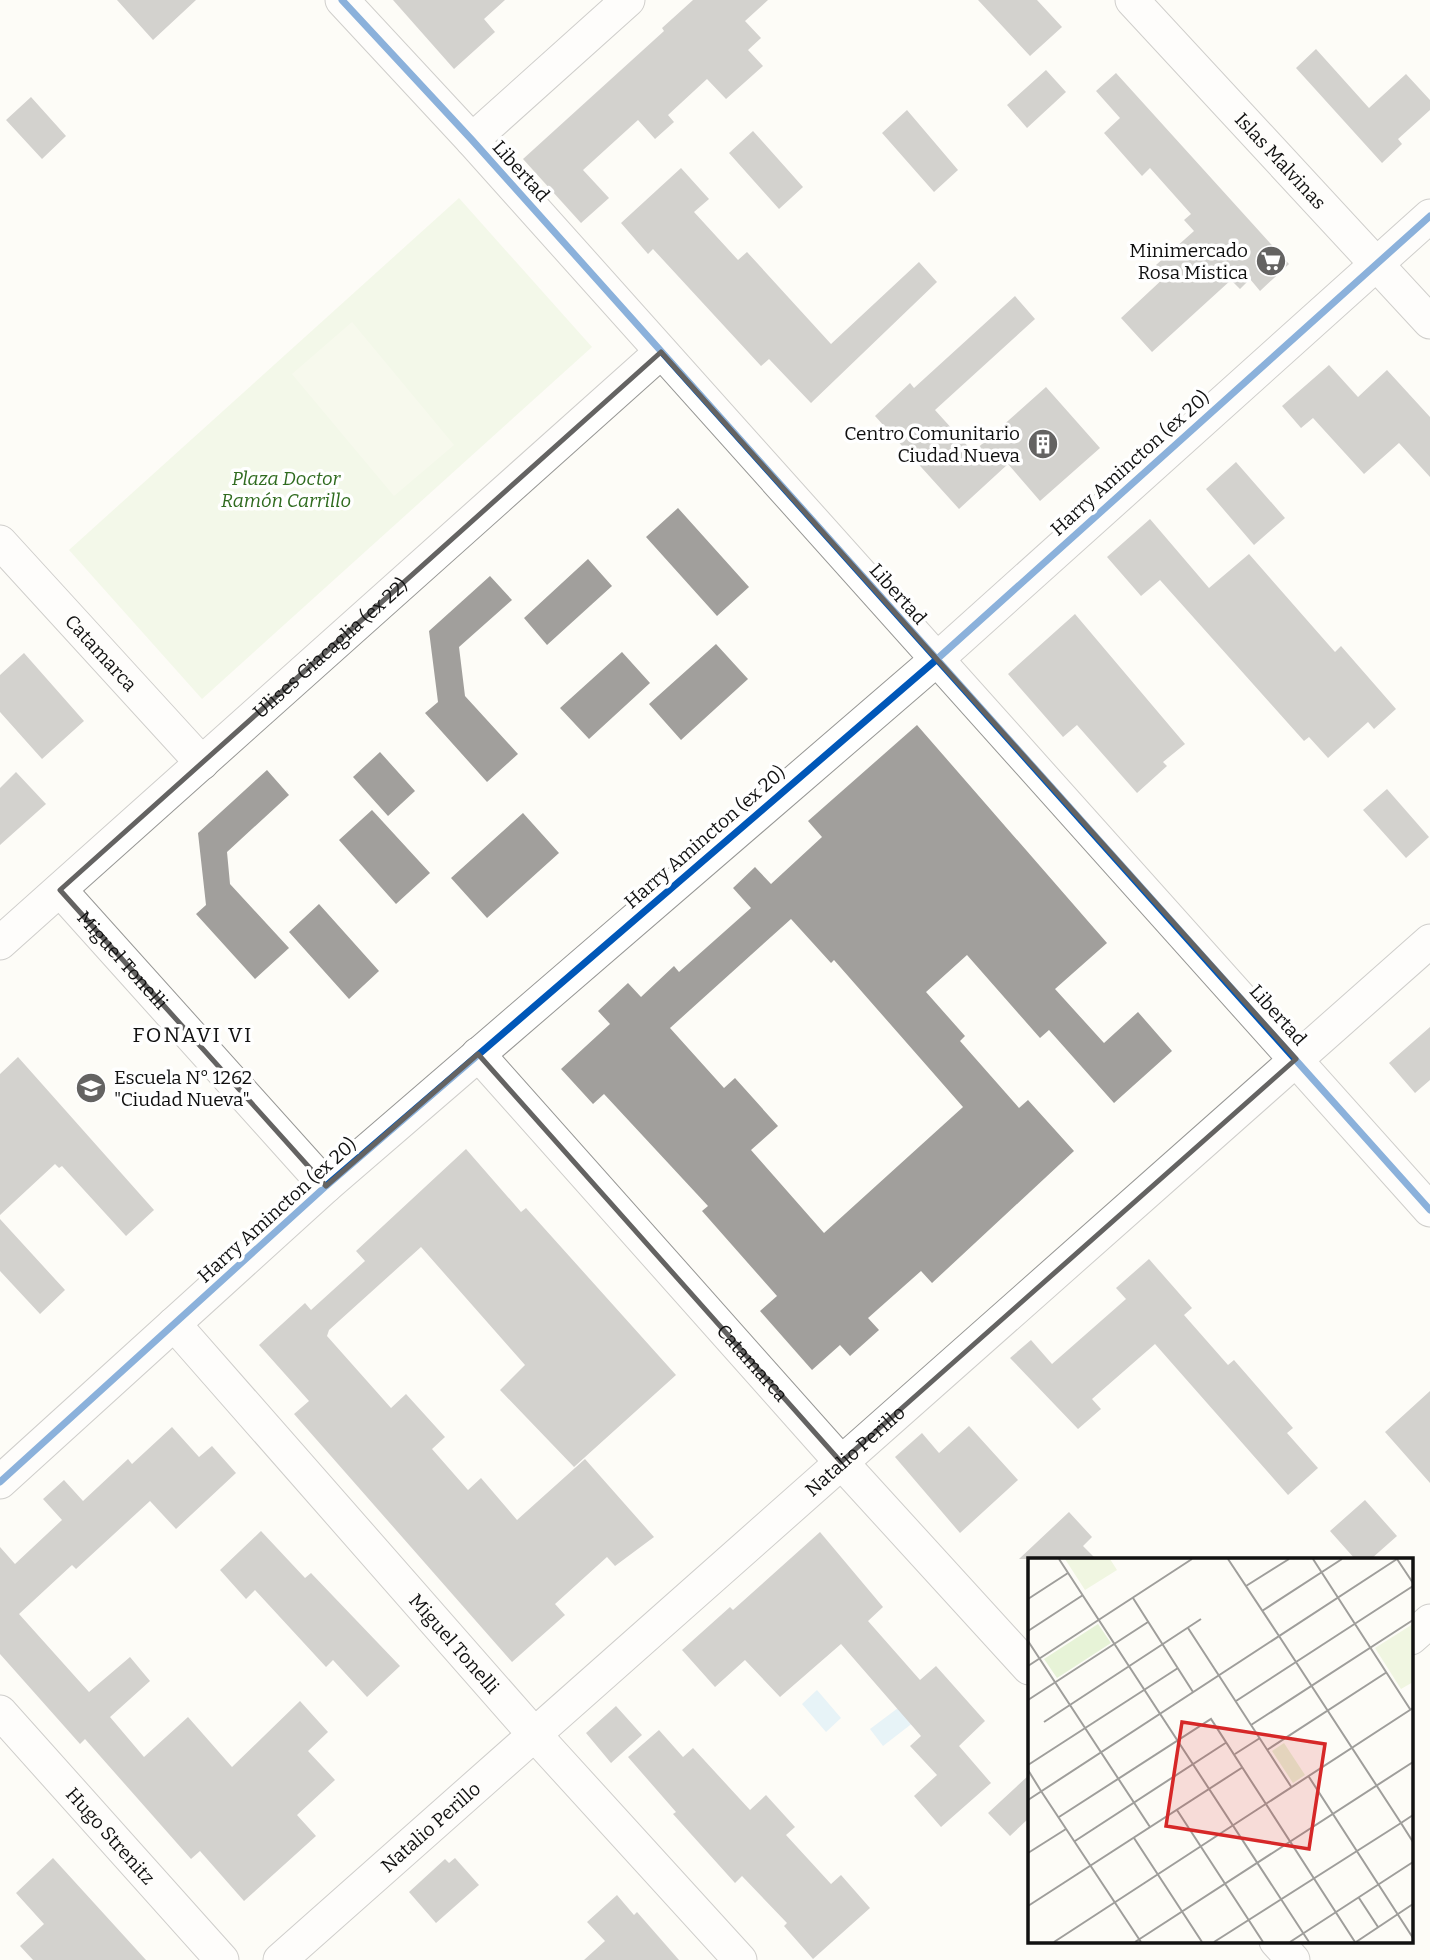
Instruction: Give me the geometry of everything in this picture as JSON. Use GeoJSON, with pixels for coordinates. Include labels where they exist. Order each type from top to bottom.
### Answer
{"type":"FeatureCollection","features":[{"type":"Feature","properties":{"kind":"street","name":"Libertad"},"geometry":{"type":"LineString","coordinates":[[342,0],[472,140],[1430,1210]]}},
{"type":"Feature","properties":{"kind":"street"},"geometry":{"type":"LineString","coordinates":[[472,140],[628,0]]}},
{"type":"Feature","properties":{"kind":"street","name":"Islas Malvinas"},"geometry":{"type":"LineString","coordinates":[[1132,0],[1430,322]]}},
{"type":"Feature","properties":{"kind":"street","name":"Harry Amincton (ex 20)"},"geometry":{"type":"LineString","coordinates":[[0,1482],[326,1186],[936,660],[1430,216]]}},
{"type":"Feature","properties":{"kind":"street","name":"Ulises Giacaglia (ex 22)"},"geometry":{"type":"LineString","coordinates":[[0,943],[662,352]]}},
{"type":"Feature","properties":{"kind":"street","name":"Catamarca"},"geometry":{"type":"LineString","coordinates":[[0,542],[202,763]]}},
{"type":"Feature","properties":{"kind":"street","name":"Miguel Tonelli"},"geometry":{"type":"LineString","coordinates":[[60,890],[326,1186]]}},
{"type":"Feature","properties":{"kind":"street","name":"Natalio Perillo"},"geometry":{"type":"LineString","coordinates":[[280,1960],[1430,941]]}},
{"type":"Feature","properties":{"kind":"street","name":"Catamarca"},"geometry":{"type":"LineString","coordinates":[[478,1054],[841,1462],[1028,1667]]}},
{"type":"Feature","properties":{"kind":"street","name":"Miguel Tonelli"},"geometry":{"type":"LineString","coordinates":[[174,1324],[534,1734],[740,1960]]}},
{"type":"Feature","properties":{"kind":"street"},"geometry":{"type":"LineString","coordinates":[[1412,1637],[1430,1621]]}},
{"type":"Feature","properties":{"kind":"street","name":"Hugo Strenitz"},"geometry":{"type":"LineString","coordinates":[[0,1712],[222,1960]]}},
{"type":"Feature","properties":{"kind":"street"},"geometry":{"type":"LineString","coordinates":[[1277,1942],[1293,1960]]}},
{"type":"Feature","properties":{"kind":"highlighted area"},"geometry":{"type":"Polygon","coordinates":[[[661,352],[1296,1059],[841,1462],[478,1054],[326,1186],[60,890],[661,352]]]}},
{"type":"Feature","properties":{"kind":"green space","name":"Plaza Doctor Ramón Carrillo"},"geometry":{"type":"Polygon","coordinates":[[[459,198],[592,347],[202,699],[69,550],[459,198]]]}},
{"type":"Feature","properties":{"kind":"green space"},"geometry":{"type":"Polygon","coordinates":[[[352,322],[454,445],[394,496],[292,374],[352,322]]]}},
{"type":"Feature","properties":{"kind":"water"},"geometry":{"type":"Polygon","coordinates":[[[817,1690],[841,1718],[826,1732],[802,1704],[817,1690]]]}},
{"type":"Feature","properties":{"kind":"water"},"geometry":{"type":"Polygon","coordinates":[[[902,1705],[914,1722],[883,1746],[870,1729],[902,1705]]]}},
{"type":"Feature","properties":{"kind":"building"},"geometry":{"type":"Polygon","coordinates":[[[117,0],[196,0],[153,40],[117,0]]]}},
{"type":"Feature","properties":{"kind":"building"},"geometry":{"type":"Polygon","coordinates":[[[393,0],[505,0],[484,19],[495,32],[454,69],[393,0]]]}},
{"type":"Feature","properties":{"kind":"building"},"geometry":{"type":"Polygon","coordinates":[[[693,0],[768,0],[745,21],[761,38],[748,50],[763,66],[726,99],[707,79],[668,115],[674,122],[655,139],[638,120],[583,170],[609,198],[581,223],[523,159],[664,31],[662,28],[693,0]]]}},
{"type":"Feature","properties":{"kind":"building"},"geometry":{"type":"Polygon","coordinates":[[[978,0],[1037,0],[1062,27],[1030,56],[978,0]]]}},
{"type":"Feature","properties":{"kind":"building"},"geometry":{"type":"Polygon","coordinates":[[[1316,49],[1369,108],[1406,74],[1430,100],[1430,110],[1398,139],[1402,144],[1382,163],[1296,68],[1316,49]]]}},
{"type":"Feature","properties":{"kind":"building"},"geometry":{"type":"Polygon","coordinates":[[[1046,70],[1066,92],[1027,128],[1007,105],[1046,70]]]}},
{"type":"Feature","properties":{"kind":"building"},"geometry":{"type":"Polygon","coordinates":[[[1116,73],[1289,264],[1260,291],[1250,279],[1240,289],[1231,280],[1152,352],[1121,318],[1166,276],[1156,265],[1194,231],[1184,220],[1191,214],[1150,168],[1142,176],[1104,133],[1120,118],[1096,91],[1116,73]]]}},
{"type":"Feature","properties":{"kind":"building"},"geometry":{"type":"Polygon","coordinates":[[[31,97],[66,136],[42,159],[6,120],[31,97]]]}},
{"type":"Feature","properties":{"kind":"building"},"geometry":{"type":"Polygon","coordinates":[[[907,110],[958,170],[934,192],[882,133],[907,110]]]}},
{"type":"Feature","properties":{"kind":"building"},"geometry":{"type":"Polygon","coordinates":[[[753,131],[803,187],[779,209],[729,153],[753,131]]]}},
{"type":"Feature","properties":{"kind":"building"},"geometry":{"type":"Polygon","coordinates":[[[681,168],[709,199],[694,212],[738,260],[747,252],[831,344],[919,262],[937,282],[811,403],[769,359],[761,366],[653,249],[648,254],[621,223],[681,168]]]}},
{"type":"Feature","properties":{"kind":"building"},"geometry":{"type":"Polygon","coordinates":[[[1015,296],[1035,319],[935,410],[973,452],[1046,387],[1100,448],[1040,501],[1008,464],[959,509],[875,416],[910,383],[914,388],[1015,296]]]}},
{"type":"Feature","properties":{"kind":"building"},"geometry":{"type":"Polygon","coordinates":[[[1329,365],[1358,397],[1387,370],[1430,417],[1430,477],[1399,443],[1364,474],[1313,418],[1301,428],[1282,406],[1329,365]]]}},
{"type":"Feature","properties":{"kind":"building"},"geometry":{"type":"Polygon","coordinates":[[[1236,462],[1285,518],[1254,545],[1206,489],[1236,462]]]}},
{"type":"Feature","properties":{"kind":"building"},"geometry":{"type":"Polygon","coordinates":[[[678,508],[749,587],[717,616],[646,537],[678,508]]]}},
{"type":"Feature","properties":{"kind":"building"},"geometry":{"type":"Polygon","coordinates":[[[1150,519],[1209,588],[1249,554],[1335,652],[1341,646],[1396,709],[1374,729],[1368,722],[1328,758],[1309,737],[1304,741],[1160,580],[1141,596],[1107,557],[1150,519]]]}},
{"type":"Feature","properties":{"kind":"building"},"geometry":{"type":"Polygon","coordinates":[[[588,559],[612,586],[547,645],[524,618],[588,559]]]}},
{"type":"Feature","properties":{"kind":"building"},"geometry":{"type":"Polygon","coordinates":[[[490,576],[512,600],[459,647],[465,696],[518,754],[487,782],[425,713],[438,702],[429,631],[490,576]]]}},
{"type":"Feature","properties":{"kind":"building"},"geometry":{"type":"Polygon","coordinates":[[[1075,614],[1185,744],[1163,762],[1167,766],[1137,793],[1077,725],[1063,737],[1008,674],[1075,614]]]}},
{"type":"Feature","properties":{"kind":"building"},"geometry":{"type":"Polygon","coordinates":[[[716,644],[748,679],[681,740],[649,704],[716,644]]]}},
{"type":"Feature","properties":{"kind":"building"},"geometry":{"type":"Polygon","coordinates":[[[622,652],[650,683],[589,739],[560,708],[622,652]]]}},
{"type":"Feature","properties":{"kind":"building"},"geometry":{"type":"Polygon","coordinates":[[[24,653],[84,721],[42,759],[0,712],[0,675],[24,653]]]}},
{"type":"Feature","properties":{"kind":"building"},"geometry":{"type":"Polygon","coordinates":[[[917,725],[1107,943],[1055,989],[1104,1043],[1138,1012],[1172,1051],[1114,1103],[1049,1030],[1040,1038],[967,955],[926,992],[965,1036],[960,1041],[1019,1108],[1028,1100],[1074,1151],[932,1283],[921,1271],[868,1318],[879,1330],[850,1356],[840,1345],[812,1370],[760,1311],[777,1296],[702,1211],[708,1206],[604,1094],[593,1104],[561,1069],[610,1024],[598,1011],[628,983],[641,997],[674,966],[679,972],[751,908],[733,888],[755,867],[771,884],[822,837],[808,821],[917,725]],[[791,919],[670,1028],[724,1088],[735,1078],[778,1126],[751,1150],[824,1233],[963,1107],[834,960],[831,963],[791,919]]]}},
{"type":"Feature","properties":{"kind":"building"},"geometry":{"type":"Polygon","coordinates":[[[380,752],[415,791],[388,816],[353,777],[380,752]]]}},
{"type":"Feature","properties":{"kind":"building"},"geometry":{"type":"Polygon","coordinates":[[[267,770],[289,795],[227,852],[230,884],[289,948],[255,979],[196,914],[206,905],[198,833],[267,770]]]}},
{"type":"Feature","properties":{"kind":"building"},"geometry":{"type":"Polygon","coordinates":[[[16,772],[46,804],[0,845],[0,788],[16,772]]]}},
{"type":"Feature","properties":{"kind":"building"},"geometry":{"type":"Polygon","coordinates":[[[1387,789],[1429,837],[1406,858],[1363,810],[1387,789]]]}},
{"type":"Feature","properties":{"kind":"building"},"geometry":{"type":"Polygon","coordinates":[[[372,810],[430,873],[396,904],[339,840],[372,810]]]}},
{"type":"Feature","properties":{"kind":"building"},"geometry":{"type":"Polygon","coordinates":[[[523,813],[559,853],[487,918],[451,878],[523,813]]]}},
{"type":"Feature","properties":{"kind":"building"},"geometry":{"type":"Polygon","coordinates":[[[319,904],[379,971],[349,999],[289,932],[319,904]]]}},
{"type":"Feature","properties":{"kind":"building"},"geometry":{"type":"Polygon","coordinates":[[[1430,1027],[1430,1080],[1415,1093],[1389,1063],[1430,1027]]]}},
{"type":"Feature","properties":{"kind":"building"},"geometry":{"type":"Polygon","coordinates":[[[18,1057],[154,1210],[126,1236],[62,1166],[59,1168],[55,1164],[0,1215],[0,1074],[18,1057]]]}},
{"type":"Feature","properties":{"kind":"building"},"geometry":{"type":"Polygon","coordinates":[[[466,1149],[521,1212],[526,1208],[676,1375],[574,1467],[500,1390],[525,1365],[421,1247],[329,1330],[327,1336],[391,1408],[406,1394],[445,1437],[432,1449],[468,1490],[481,1478],[517,1520],[585,1459],[654,1537],[615,1566],[607,1557],[555,1604],[565,1615],[512,1662],[294,1414],[309,1401],[259,1345],[305,1303],[311,1310],[365,1261],[356,1251],[466,1149]]]}},
{"type":"Feature","properties":{"kind":"building"},"geometry":{"type":"Polygon","coordinates":[[[0,1219],[65,1290],[40,1314],[0,1271],[0,1219]]]}},
{"type":"Feature","properties":{"kind":"building"},"geometry":{"type":"Polygon","coordinates":[[[1149,1259],[1192,1308],[1184,1315],[1228,1365],[1234,1360],[1293,1428],[1287,1433],[1318,1468],[1288,1495],[1155,1344],[1092,1399],[1101,1409],[1078,1429],[1010,1358],[1031,1340],[1052,1364],[1126,1299],[1116,1288],[1149,1259]]]}},
{"type":"Feature","properties":{"kind":"building"},"geometry":{"type":"Polygon","coordinates":[[[1430,1391],[1430,1483],[1385,1432],[1430,1391]]]}},
{"type":"Feature","properties":{"kind":"building"},"geometry":{"type":"Polygon","coordinates":[[[969,1426],[1018,1480],[960,1533],[895,1457],[922,1433],[939,1453],[969,1426]]]}},
{"type":"Feature","properties":{"kind":"building"},"geometry":{"type":"Polygon","coordinates":[[[172,1427],[199,1457],[212,1446],[236,1473],[176,1529],[150,1501],[76,1569],[72,1565],[19,1614],[89,1692],[130,1657],[150,1681],[110,1717],[144,1757],[188,1717],[232,1767],[300,1701],[328,1732],[308,1751],[335,1780],[297,1815],[316,1836],[244,1901],[200,1851],[191,1859],[85,1739],[80,1744],[0,1654],[0,1547],[15,1564],[62,1520],[43,1499],[64,1480],[83,1501],[128,1459],[132,1464],[172,1427]]]}},
{"type":"Feature","properties":{"kind":"building"},"geometry":{"type":"Polygon","coordinates":[[[1365,1500],[1397,1536],[1372,1558],[1354,1558],[1330,1531],[1365,1500]]]}},
{"type":"Feature","properties":{"kind":"building"},"geometry":{"type":"Polygon","coordinates":[[[1069,1512],[1092,1537],[1083,1546],[1095,1558],[1019,1559],[1069,1512]]]}},
{"type":"Feature","properties":{"kind":"building"},"geometry":{"type":"Polygon","coordinates":[[[261,1531],[305,1578],[311,1573],[400,1666],[367,1697],[333,1660],[326,1667],[255,1590],[246,1599],[220,1570],[261,1531]]]}},
{"type":"Feature","properties":{"kind":"building"},"geometry":{"type":"Polygon","coordinates":[[[820,1532],[883,1607],[868,1621],[920,1680],[936,1666],[985,1721],[959,1746],[991,1783],[941,1827],[914,1796],[937,1775],[910,1746],[921,1736],[841,1644],[780,1697],[745,1660],[715,1687],[682,1650],[730,1607],[733,1610],[820,1532]]]}},
{"type":"Feature","properties":{"kind":"building"},"geometry":{"type":"Polygon","coordinates":[[[616,1706],[642,1735],[611,1763],[586,1733],[616,1706]]]}},
{"type":"Feature","properties":{"kind":"building"},"geometry":{"type":"Polygon","coordinates":[[[659,1730],[683,1757],[693,1748],[750,1810],[766,1795],[795,1827],[786,1835],[831,1884],[841,1875],[870,1908],[813,1959],[784,1926],[787,1923],[742,1876],[735,1883],[673,1814],[676,1812],[628,1757],[659,1730]]]}},
{"type":"Feature","properties":{"kind":"building"},"geometry":{"type":"Polygon","coordinates":[[[1028,1776],[1028,1819],[1010,1836],[988,1813],[1028,1776]]]}},
{"type":"Feature","properties":{"kind":"building"},"geometry":{"type":"Polygon","coordinates":[[[53,1858],[146,1960],[33,1960],[20,1946],[44,1924],[16,1893],[53,1858]]]}},
{"type":"Feature","properties":{"kind":"building"},"geometry":{"type":"Polygon","coordinates":[[[455,1858],[479,1885],[436,1923],[409,1892],[445,1859],[449,1863],[455,1858]]]}},
{"type":"Feature","properties":{"kind":"building"},"geometry":{"type":"Polygon","coordinates":[[[617,1895],[634,1915],[637,1912],[679,1960],[584,1960],[605,1941],[587,1922],[617,1895]]]}},
{"type":"Feature","properties":{"kind":"cycle path"},"geometry":{"type":"LineString","coordinates":[[342,0],[472,140],[1430,1210]]}},
{"type":"Feature","properties":{"kind":"cycle path"},"geometry":{"type":"LineString","coordinates":[[0,1482],[326,1186],[936,660],[1430,216]]}},
{"type":"Feature","properties":{"kind":"place","name":"Minimercado Rosa Mistica"},"geometry":{"type":"Point","coordinates":[1271,261]}},
{"type":"Feature","properties":{"kind":"place","name":"Centro Comunitario Ciudad Nueva"},"geometry":{"type":"Point","coordinates":[1043,444]}},
{"type":"Feature","properties":{"kind":"place","name":"Escuela N° 1262 \"Ciudad Nueva\""},"geometry":{"type":"Point","coordinates":[91,1088]}},
{"type":"Feature","properties":{"kind":"district","name":"FONAVI VI"},"geometry":{"type":"Point","coordinates":[193,1035]}}]}
